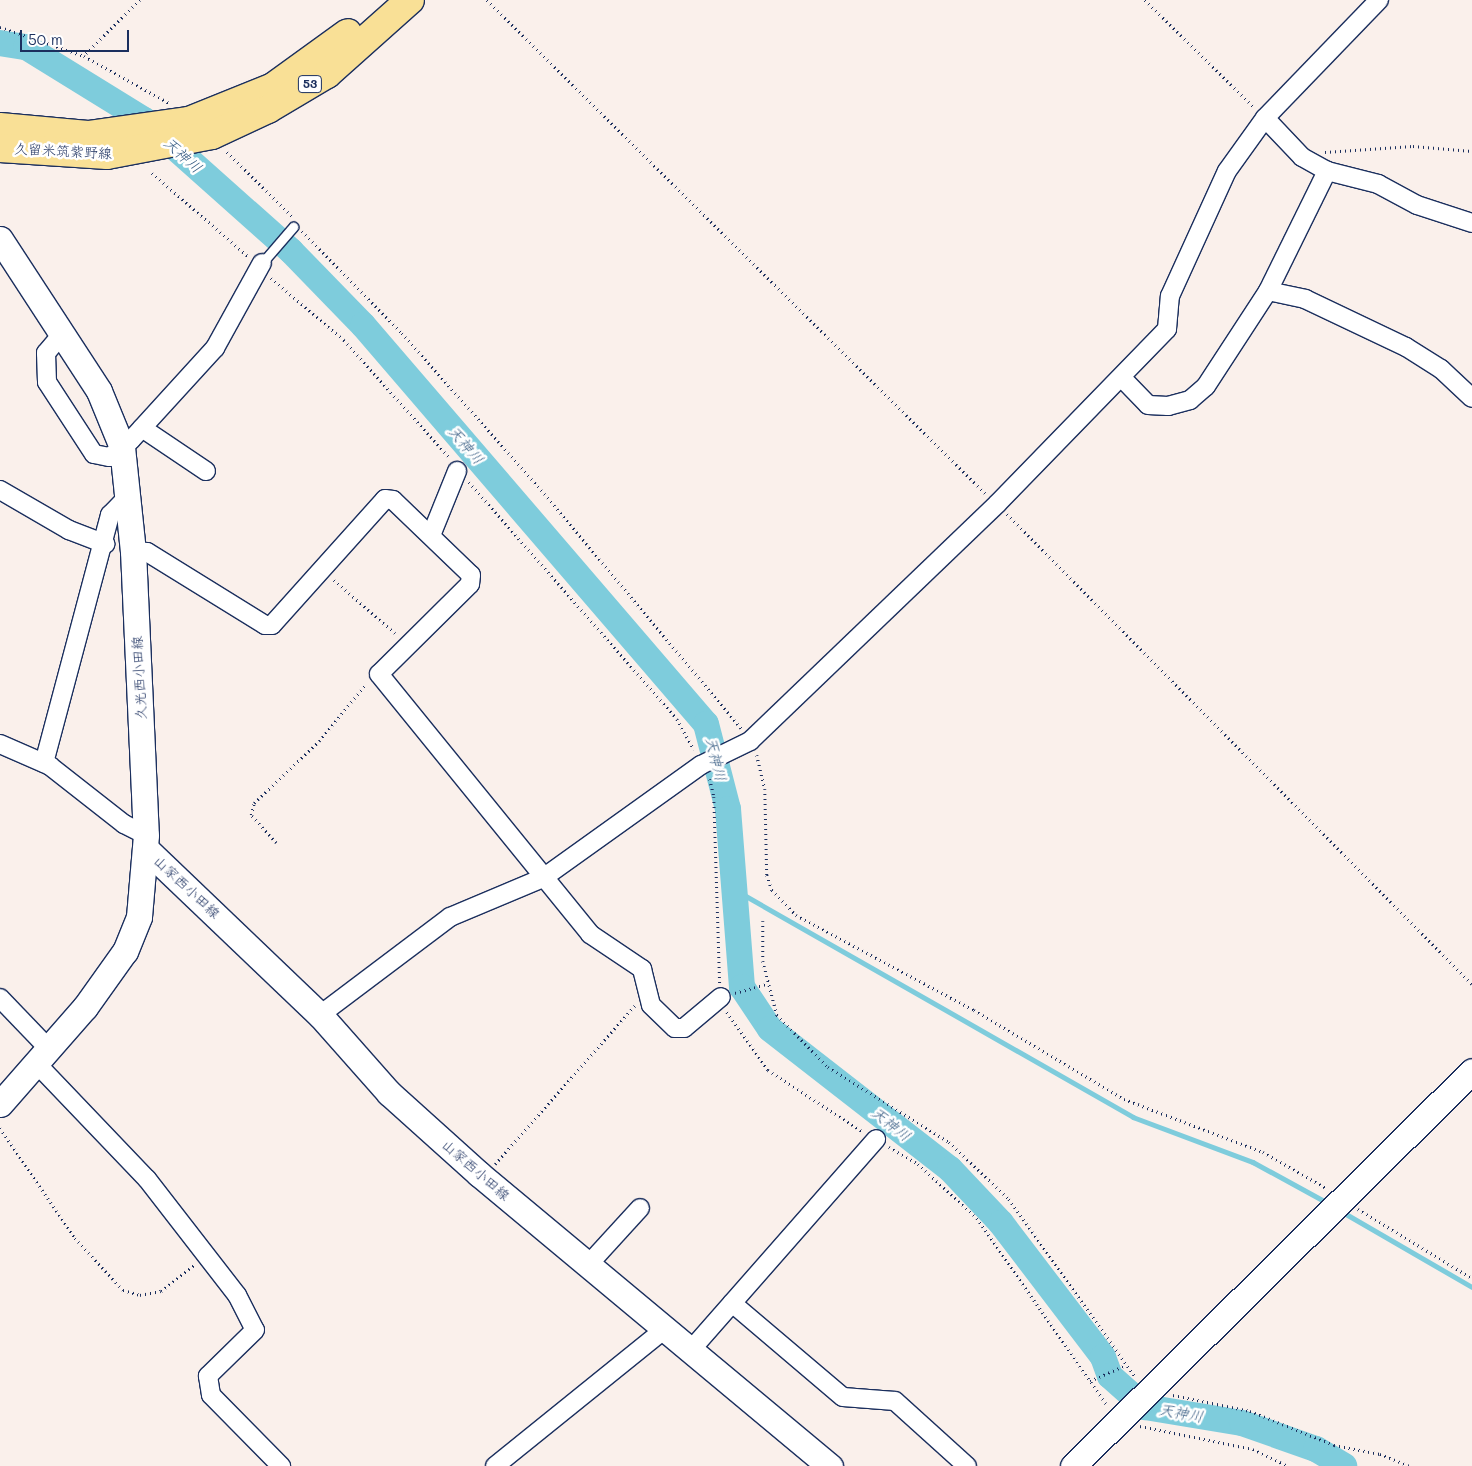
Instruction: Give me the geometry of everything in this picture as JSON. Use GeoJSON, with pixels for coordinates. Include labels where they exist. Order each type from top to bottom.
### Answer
{"type":"FeatureCollection","features":[{"type":"Feature","properties":{"kind":"main road","name":"久留米筑紫野線"},"geometry":{"type":"LineString","coordinates":[[0,127],[88,135],[191,130],[273,88],[335,44],[385,0]]}},
{"type":"Feature","properties":{"kind":"main road","name":"久留米筑紫野線"},"geometry":{"type":"LineString","coordinates":[[0,148],[107,155],[268,109],[327,74],[410,0]]}},
{"type":"Feature","properties":{"kind":"main road","name":"久光西小田線"},"geometry":{"type":"LineString","coordinates":[[0,239],[99,391],[122,448],[130,494],[146,842],[139,917],[125,951],[42,1056],[0,1104]]}},
{"type":"Feature","properties":{"kind":"main road","name":"山家西小田線"},"geometry":{"type":"LineString","coordinates":[[146,842],[320,1015],[389,1093],[484,1178],[830,1466]]}},
{"type":"Feature","properties":{"kind":"main road"},"geometry":{"type":"LineString","coordinates":[[1073,1466],[1472,1071]]}},
{"type":"Feature","properties":{"kind":"street"},"geometry":{"type":"LineString","coordinates":[[320,1015],[450,917],[543,878],[703,764],[744,743],[997,504],[1122,378],[1167,329],[1170,296],[1227,171],[1265,118],[1379,0]]}},
{"type":"Feature","properties":{"kind":"street"},"geometry":{"type":"LineString","coordinates":[[1265,118],[1302,156],[1327,171],[1378,184],[1417,205],[1472,222]]}},
{"type":"Feature","properties":{"kind":"street"},"geometry":{"type":"LineString","coordinates":[[1122,378],[1148,405],[1168,406],[1190,400],[1206,386],[1268,291],[1327,171]]}},
{"type":"Feature","properties":{"kind":"street"},"geometry":{"type":"LineString","coordinates":[[62,334],[46,353],[47,382],[94,454],[110,457],[142,428],[214,348],[260,265]]}},
{"type":"Feature","properties":{"kind":"street"},"geometry":{"type":"LineString","coordinates":[[1268,291],[1305,299],[1406,347],[1470,390]]}},
{"type":"Feature","properties":{"kind":"street"},"geometry":{"type":"LineString","coordinates":[[142,428],[206,472]]}},
{"type":"Feature","properties":{"kind":"street"},"geometry":{"type":"LineString","coordinates":[[432,532],[457,471]]}},
{"type":"Feature","properties":{"kind":"street"},"geometry":{"type":"LineString","coordinates":[[0,490],[69,530],[105,544]]}},
{"type":"Feature","properties":{"kind":"street"},"geometry":{"type":"LineString","coordinates":[[44,763],[114,508],[130,494]]}},
{"type":"Feature","properties":{"kind":"street"},"geometry":{"type":"LineString","coordinates":[[133,552],[147,552],[265,625],[272,625],[320,568],[385,499],[393,500],[432,532],[471,575],[470,584],[379,674],[590,934],[642,969],[646,996],[676,1028],[684,1028],[721,997]]}},
{"type":"Feature","properties":{"kind":"street"},"geometry":{"type":"LineString","coordinates":[[0,744],[44,763],[146,842]]}},
{"type":"Feature","properties":{"kind":"street"},"geometry":{"type":"LineString","coordinates":[[0,998],[42,1056],[147,1179],[237,1295],[255,1330],[208,1376],[211,1395],[281,1466]]}},
{"type":"Feature","properties":{"kind":"street"},"geometry":{"type":"LineString","coordinates":[[690,1351],[876,1139]]}},
{"type":"Feature","properties":{"kind":"street"},"geometry":{"type":"LineString","coordinates":[[588,1265],[640,1208]]}},
{"type":"Feature","properties":{"kind":"street"},"geometry":{"type":"LineString","coordinates":[[732,1303],[843,1397],[895,1401],[967,1466]]}},
{"type":"Feature","properties":{"kind":"street"},"geometry":{"type":"LineString","coordinates":[[495,1466],[665,1329]]}},
{"type":"Feature","properties":{"kind":"lane"},"geometry":{"type":"LineString","coordinates":[[260,265],[293,227]]}},
{"type":"Feature","properties":{"kind":"path"},"geometry":{"type":"LineString","coordinates":[[84,56],[140,0]]}},
{"type":"Feature","properties":{"kind":"path"},"geometry":{"type":"LineString","coordinates":[[487,0],[997,504],[1472,984]]}},
{"type":"Feature","properties":{"kind":"path"},"geometry":{"type":"LineString","coordinates":[[1145,0],[1265,118]]}},
{"type":"Feature","properties":{"kind":"path"},"geometry":{"type":"LineString","coordinates":[[0,26],[84,56],[176,106],[191,130],[415,347],[721,700],[744,743],[765,789],[767,875],[772,890],[796,915],[974,1010],[1124,1099],[1263,1152],[1344,1198],[1472,1278]]}},
{"type":"Feature","properties":{"kind":"path"},"geometry":{"type":"LineString","coordinates":[[1302,156],[1413,146],[1472,152]]}},
{"type":"Feature","properties":{"kind":"path"},"geometry":{"type":"LineString","coordinates":[[152,173],[344,340],[457,471],[677,719],[708,774],[714,797],[721,997],[743,1040],[768,1070],[808,1100],[918,1164],[977,1218],[1090,1381],[1123,1417],[1253,1449],[1288,1466]]}},
{"type":"Feature","properties":{"kind":"path"},"geometry":{"type":"LineString","coordinates":[[320,568],[395,633]]}},
{"type":"Feature","properties":{"kind":"path"},"geometry":{"type":"LineString","coordinates":[[276,843],[251,815],[254,803],[379,674]]}},
{"type":"Feature","properties":{"kind":"path"},"geometry":{"type":"LineString","coordinates":[[762,921],[767,984],[777,1015],[805,1048],[949,1142],[1009,1199],[1124,1366],[1151,1389],[1180,1399],[1250,1411],[1334,1445],[1380,1454],[1409,1466]]}},
{"type":"Feature","properties":{"kind":"path"},"geometry":{"type":"LineString","coordinates":[[721,997],[767,984]]}},
{"type":"Feature","properties":{"kind":"path"},"geometry":{"type":"LineString","coordinates":[[484,1178],[646,996]]}},
{"type":"Feature","properties":{"kind":"path"},"geometry":{"type":"LineString","coordinates":[[0,1128],[75,1238],[123,1290],[140,1295],[160,1291],[205,1255]]}},
{"type":"Feature","properties":{"kind":"path"},"geometry":{"type":"LineString","coordinates":[[1090,1381],[1124,1366]]}},
{"type":"Feature","properties":{"kind":"waterway","name":"天神川"},"geometry":{"type":"LineString","coordinates":[[0,43],[26,47],[144,120],[291,251],[363,325],[706,724],[728,809],[742,987],[770,1029],[950,1169],[1001,1223],[1103,1357],[1110,1376],[1145,1407],[1242,1423],[1316,1449],[1344,1466]]}},
{"type":"Feature","properties":{"kind":"waterway"},"geometry":{"type":"LineString","coordinates":[[732,888],[1133,1117],[1253,1162],[1328,1203]]}},
{"type":"Feature","properties":{"kind":"waterway"},"geometry":{"type":"LineString","coordinates":[[1341,1211],[1472,1287]]}}]}
